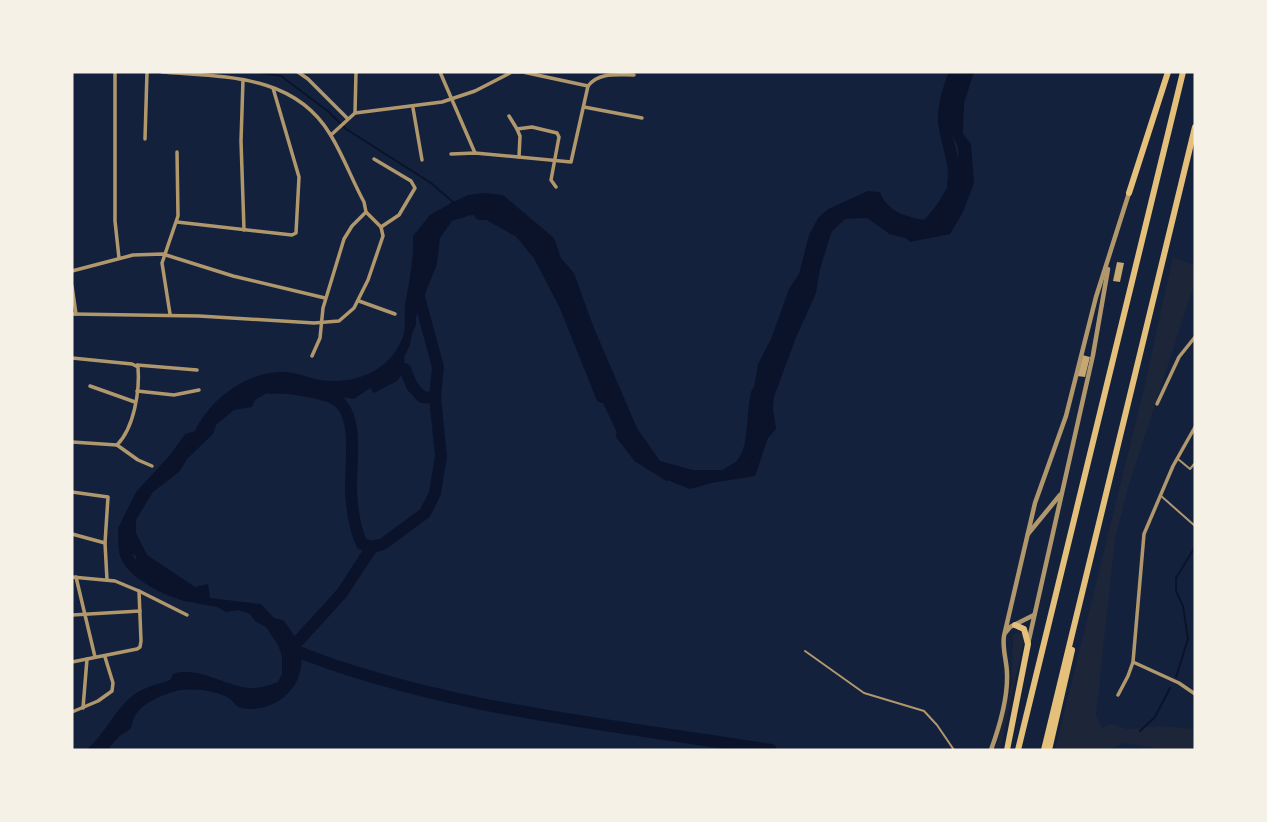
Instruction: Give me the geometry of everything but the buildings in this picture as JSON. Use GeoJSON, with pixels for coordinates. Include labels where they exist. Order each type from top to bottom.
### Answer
{"type":"FeatureCollection","features":[{"type":"Feature","properties":{"kind":"highway"},"geometry":{"type":"LineString","coordinates":[[1129,193],[1168,72]]}},
{"type":"Feature","properties":{"kind":"highway"},"geometry":{"type":"LineString","coordinates":[[1018,750],[1184,72]]}},
{"type":"Feature","properties":{"kind":"highway"},"geometry":{"type":"LineString","coordinates":[[1044,750],[1195,127]]}},
{"type":"Feature","properties":{"kind":"highway"},"geometry":{"type":"LineString","coordinates":[[1007,750],[1028,644],[1026,631],[1015,625]]}},
{"type":"Feature","properties":{"kind":"highway"},"geometry":{"type":"LineString","coordinates":[[1049,750],[1071,657],[1073,630]]}},
{"type":"Feature","properties":{"kind":"street"},"geometry":{"type":"LineString","coordinates":[[115,72],[115,221],[119,258]]}},
{"type":"Feature","properties":{"kind":"street"},"geometry":{"type":"LineString","coordinates":[[145,139],[146,72]]}},
{"type":"Feature","properties":{"kind":"street"},"geometry":{"type":"LineString","coordinates":[[72,286],[74,314],[170,315],[318,323],[342,320],[359,301],[383,236],[381,227],[366,212],[364,202],[332,133],[300,100],[273,88],[218,75],[162,72]]}},
{"type":"Feature","properties":{"kind":"street"},"geometry":{"type":"LineString","coordinates":[[301,72],[346,120]]}},
{"type":"Feature","properties":{"kind":"street"},"geometry":{"type":"LineString","coordinates":[[355,113],[356,72]]}},
{"type":"Feature","properties":{"kind":"street"},"geometry":{"type":"LineString","coordinates":[[440,72],[475,153]]}},
{"type":"Feature","properties":{"kind":"street"},"geometry":{"type":"LineString","coordinates":[[332,133],[355,113],[413,107],[453,99],[492,84],[509,72],[523,72],[588,86]]}},
{"type":"Feature","properties":{"kind":"street"},"geometry":{"type":"LineString","coordinates":[[451,154],[475,153],[571,162],[588,86],[602,76],[634,75]]}},
{"type":"Feature","properties":{"kind":"street"},"geometry":{"type":"LineString","coordinates":[[243,79],[241,162],[244,230]]}},
{"type":"Feature","properties":{"kind":"street"},"geometry":{"type":"LineString","coordinates":[[177,222],[292,235],[296,232],[299,177],[273,88]]}},
{"type":"Feature","properties":{"kind":"street"},"geometry":{"type":"LineString","coordinates":[[413,107],[422,160]]}},
{"type":"Feature","properties":{"kind":"street"},"geometry":{"type":"LineString","coordinates":[[584,107],[642,118]]}},
{"type":"Feature","properties":{"kind":"street"},"geometry":{"type":"LineString","coordinates":[[509,116],[520,136],[519,157]]}},
{"type":"Feature","properties":{"kind":"street"},"geometry":{"type":"LineString","coordinates":[[517,129],[532,127],[557,133],[559,137],[556,161],[551,180],[556,187]]}},
{"type":"Feature","properties":{"kind":"street"},"geometry":{"type":"LineString","coordinates":[[170,315],[162,272],[163,254],[177,222],[177,152]]}},
{"type":"Feature","properties":{"kind":"street"},"geometry":{"type":"LineString","coordinates":[[374,159],[411,181],[415,188],[399,215],[381,227]]}},
{"type":"Feature","properties":{"kind":"street"},"geometry":{"type":"LineString","coordinates":[[990,750],[1006,687],[1004,636],[1035,503],[1066,416],[1096,297],[1129,193]]}},
{"type":"Feature","properties":{"kind":"street"},"geometry":{"type":"LineString","coordinates":[[312,356],[320,338],[318,323],[344,239],[366,212]]}},
{"type":"Feature","properties":{"kind":"street"},"geometry":{"type":"LineString","coordinates":[[1028,644],[1095,343],[1111,251]]}},
{"type":"Feature","properties":{"kind":"street"},"geometry":{"type":"LineString","coordinates":[[72,271],[119,258],[163,254],[233,276],[326,298]]}},
{"type":"Feature","properties":{"kind":"street"},"geometry":{"type":"LineString","coordinates":[[359,301],[394,314]]}},
{"type":"Feature","properties":{"kind":"street"},"geometry":{"type":"LineString","coordinates":[[1157,404],[1179,357],[1195,337]]}},
{"type":"Feature","properties":{"kind":"street"},"geometry":{"type":"LineString","coordinates":[[72,358],[197,370]]}},
{"type":"Feature","properties":{"kind":"street"},"geometry":{"type":"LineString","coordinates":[[117,445],[128,428],[135,402],[137,366]]}},
{"type":"Feature","properties":{"kind":"street"},"geometry":{"type":"LineString","coordinates":[[90,386],[135,402]]}},
{"type":"Feature","properties":{"kind":"street"},"geometry":{"type":"LineString","coordinates":[[137,391],[174,395],[199,390]]}},
{"type":"Feature","properties":{"kind":"street"},"geometry":{"type":"LineString","coordinates":[[1118,695],[1133,662],[1144,534],[1177,458],[1195,427]]}},
{"type":"Feature","properties":{"kind":"street"},"geometry":{"type":"LineString","coordinates":[[72,442],[117,445],[152,466]]}},
{"type":"Feature","properties":{"kind":"street"},"geometry":{"type":"LineString","coordinates":[[72,492],[107,497],[107,580]]}},
{"type":"Feature","properties":{"kind":"street"},"geometry":{"type":"LineString","coordinates":[[1027,536],[1060,494]]}},
{"type":"Feature","properties":{"kind":"street"},"geometry":{"type":"LineString","coordinates":[[72,534],[105,543]]}},
{"type":"Feature","properties":{"kind":"street"},"geometry":{"type":"LineString","coordinates":[[95,658],[74,577],[123,583],[187,615]]}},
{"type":"Feature","properties":{"kind":"street"},"geometry":{"type":"LineString","coordinates":[[72,662],[140,647],[139,591]]}},
{"type":"Feature","properties":{"kind":"street"},"geometry":{"type":"LineString","coordinates":[[72,615],[140,611]]}},
{"type":"Feature","properties":{"kind":"street"},"geometry":{"type":"LineString","coordinates":[[1004,636],[1015,625],[1035,614]]}},
{"type":"Feature","properties":{"kind":"street"},"geometry":{"type":"LineString","coordinates":[[74,711],[112,691],[113,683],[104,656]]}},
{"type":"Feature","properties":{"kind":"street"},"geometry":{"type":"LineString","coordinates":[[83,708],[87,659]]}},
{"type":"Feature","properties":{"kind":"street"},"geometry":{"type":"LineString","coordinates":[[1133,662],[1179,683],[1195,694]]}},
{"type":"Feature","properties":{"kind":"lane"},"geometry":{"type":"LineString","coordinates":[[1177,458],[1190,468],[1195,463]]}},
{"type":"Feature","properties":{"kind":"lane"},"geometry":{"type":"LineString","coordinates":[[1160,494],[1195,526]]}},
{"type":"Feature","properties":{"kind":"lane"},"geometry":{"type":"LineString","coordinates":[[805,651],[864,693],[924,711],[954,750]]}},
{"type":"Feature","properties":{"kind":"shaded area"},"geometry":{"type":"Polygon","coordinates":[[[955,72],[974,72],[964,103],[963,134],[971,144],[974,183],[963,212],[950,234],[910,242],[885,220],[863,212],[854,211],[832,231],[820,269],[816,293],[774,397],[776,429],[768,438],[755,476],[690,489],[672,482],[619,437],[597,390],[596,374],[584,347],[573,310],[524,229],[499,217],[471,215],[452,221],[440,238],[437,264],[416,317],[410,345],[404,357],[405,369],[397,381],[374,393],[370,388],[354,399],[327,395],[296,384],[267,393],[255,400],[252,407],[234,410],[216,425],[213,434],[187,459],[180,471],[153,492],[136,520],[136,533],[147,555],[195,587],[208,584],[210,598],[261,604],[274,618],[283,620],[293,633],[301,654],[301,670],[294,686],[275,703],[250,709],[237,706],[224,696],[202,690],[173,692],[157,698],[141,709],[133,719],[131,728],[108,750],[86,750],[131,697],[146,688],[170,680],[173,674],[193,672],[246,688],[259,688],[278,682],[282,674],[282,656],[266,627],[255,621],[250,614],[238,610],[226,612],[217,607],[194,603],[164,587],[151,586],[138,573],[136,556],[124,549],[118,528],[136,492],[185,434],[195,431],[210,408],[231,389],[257,376],[270,373],[288,372],[333,381],[358,378],[380,367],[389,359],[404,333],[413,236],[430,215],[468,195],[503,195],[554,238],[561,258],[574,273],[594,328],[637,428],[660,461],[693,470],[722,470],[749,454],[757,440],[757,422],[752,400],[758,364],[771,339],[789,289],[799,274],[809,235],[818,218],[828,209],[868,191],[880,192],[892,209],[924,220],[942,197],[953,176],[958,156],[945,106],[955,72]]]}},
{"type":"Feature","properties":{"kind":"shaded area"},"geometry":{"type":"Polygon","coordinates":[[[1173,257],[1195,266],[1195,282],[1129,484],[1115,539],[1096,715],[1102,729],[1110,724],[1127,729],[1162,726],[1194,729],[1191,737],[1195,738],[1195,750],[1169,750],[1124,743],[1108,750],[1055,750],[1144,389],[1173,257]]]}},
{"type":"Feature","properties":{"kind":"shaded area"},"geometry":{"type":"Polygon","coordinates":[[[1017,632],[1024,638],[1000,750],[995,750],[1012,683],[1013,635],[1017,632]]]}},
{"type":"Feature","properties":{"kind":"waterway"},"geometry":{"type":"LineString","coordinates":[[256,72],[281,76],[329,112],[346,129],[431,183],[453,202]]}},
{"type":"Feature","properties":{"kind":"waterway"},"geometry":{"type":"LineString","coordinates":[[953,184],[954,168],[944,116],[955,72]]}},
{"type":"Feature","properties":{"kind":"waterway"},"geometry":{"type":"LineString","coordinates":[[835,215],[869,212],[893,229],[915,234]]}},
{"type":"Feature","properties":{"kind":"waterway"},"geometry":{"type":"LineString","coordinates":[[480,214],[488,214],[520,232],[539,255],[565,305],[602,397]]}},
{"type":"Feature","properties":{"kind":"waterway"},"geometry":{"type":"LineString","coordinates":[[270,388],[289,388],[324,395],[339,402],[345,410],[351,431],[351,491],[357,531],[362,544],[372,547],[383,544],[425,513],[435,493],[441,456],[435,398],[438,367],[419,297],[419,287]]}},
{"type":"Feature","properties":{"kind":"waterway"},"geometry":{"type":"LineString","coordinates":[[405,369],[412,386],[422,397],[435,398]]}},
{"type":"Feature","properties":{"kind":"waterway"},"geometry":{"type":"LineString","coordinates":[[740,466],[749,450],[757,393]]}},
{"type":"Feature","properties":{"kind":"waterway"},"geometry":{"type":"LineString","coordinates":[[622,435],[639,457],[668,475]]}},
{"type":"Feature","properties":{"kind":"waterway"},"geometry":{"type":"LineString","coordinates":[[124,533],[125,553],[144,576],[163,587],[190,596]]}},
{"type":"Feature","properties":{"kind":"waterway"},"geometry":{"type":"LineString","coordinates":[[372,547],[342,593],[291,649],[348,670],[467,701],[589,723],[771,750]]}},
{"type":"Feature","properties":{"kind":"waterway"},"geometry":{"type":"LineString","coordinates":[[1176,677],[1188,639],[1183,606],[1176,591],[1176,578],[1195,547]]}},
{"type":"Feature","properties":{"kind":"waterway"},"geometry":{"type":"LineString","coordinates":[[1140,731],[1155,717],[1170,688]]}}]}
